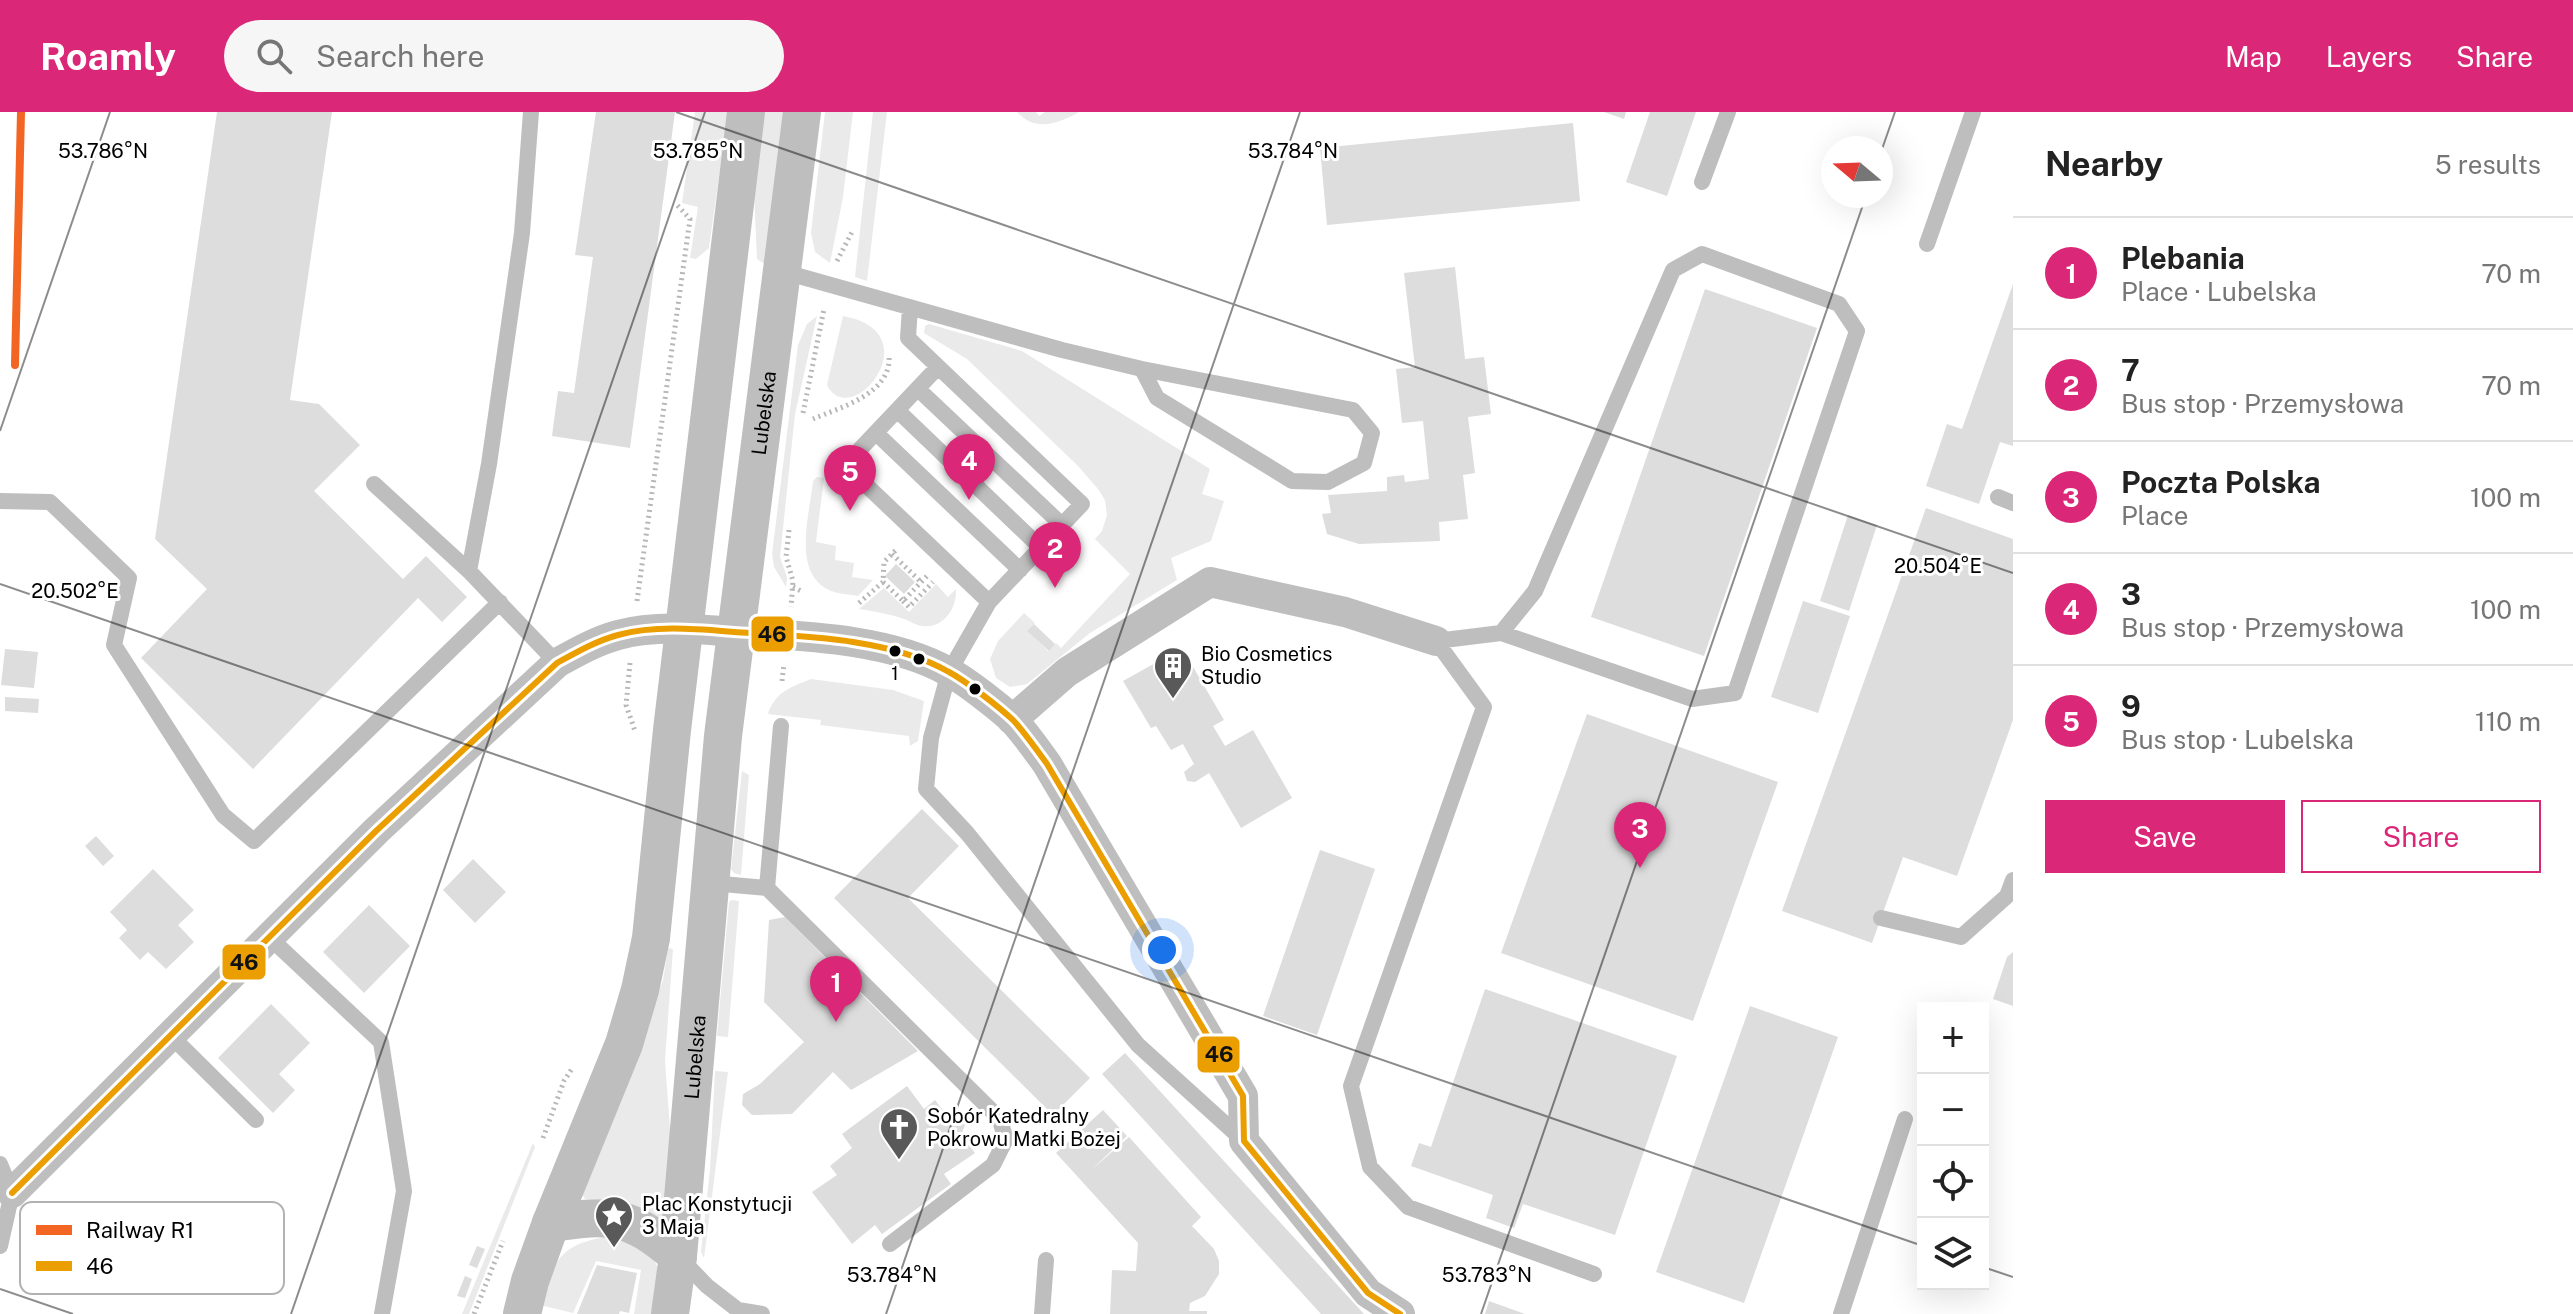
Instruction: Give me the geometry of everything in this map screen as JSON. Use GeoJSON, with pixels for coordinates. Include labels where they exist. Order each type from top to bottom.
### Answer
{"type":"FeatureCollection","features":[{"type":"Feature","properties":{"kind":"street"},"geometry":{"type":"LineString","coordinates":[[522,1314],[551,1223],[624,1044],[651,938],[684,628],[746,112]]}},
{"type":"Feature","properties":{"kind":"street","name":"Lubelska"},"geometry":{"type":"LineString","coordinates":[[678,1256],[723,736],[802,112]]}},
{"type":"Feature","properties":{"kind":"street"},"geometry":{"type":"LineString","coordinates":[[1012,720],[1067,672],[1210,582],[1345,612],[1436,641]]}},
{"type":"Feature","properties":{"kind":"street"},"geometry":{"type":"LineString","coordinates":[[6,1197],[376,831],[557,663],[591,644],[618,635],[684,628],[806,636],[869,645],[904,654],[949,672],[1012,720],[1047,764],[1243,1096],[1244,1141],[1368,1293],[1400,1314]]}},
{"type":"Feature","properties":{"kind":"street"},"geometry":{"type":"LineString","coordinates":[[551,1223],[596,1217],[626,1221],[657,1238],[678,1256],[670,1314]]}},
{"type":"Feature","properties":{"kind":"lane"},"geometry":{"type":"LineString","coordinates":[[469,571],[489,464],[522,233],[531,112]]}},
{"type":"Feature","properties":{"kind":"lane"},"geometry":{"type":"LineString","coordinates":[[1702,182],[1728,112]]}},
{"type":"Feature","properties":{"kind":"lane"},"geometry":{"type":"LineString","coordinates":[[1927,244],[1973,112]]}},
{"type":"Feature","properties":{"kind":"lane"},"geometry":{"type":"LineString","coordinates":[[1501,633],[1535,591],[1673,270],[1702,254],[1839,304],[1857,331],[1735,693],[1692,699],[1501,633],[1436,641],[1484,707],[1351,1086],[1370,1167],[1408,1207],[1594,1274]]}},
{"type":"Feature","properties":{"kind":"lane"},"geometry":{"type":"LineString","coordinates":[[780,271],[1062,350],[1142,369],[1353,410],[1372,433],[1364,463],[1328,482],[1292,481],[1157,398],[1142,369]]}},
{"type":"Feature","properties":{"kind":"lane"},"geometry":{"type":"LineString","coordinates":[[910,307],[908,338],[1082,504],[989,602],[949,672],[931,738],[926,789],[967,833],[1138,1045],[1244,1141]]}},
{"type":"Feature","properties":{"kind":"lane"},"geometry":{"type":"LineString","coordinates":[[938,367],[845,465],[989,602]]}},
{"type":"Feature","properties":{"kind":"lane"},"geometry":{"type":"LineString","coordinates":[[918,389],[1062,525]]}},
{"type":"Feature","properties":{"kind":"lane"},"geometry":{"type":"LineString","coordinates":[[897,410],[1041,548]]}},
{"type":"Feature","properties":{"kind":"lane"},"geometry":{"type":"LineString","coordinates":[[876,433],[1020,570]]}},
{"type":"Feature","properties":{"kind":"lane"},"geometry":{"type":"LineString","coordinates":[[374,484],[469,571],[557,663]]}},
{"type":"Feature","properties":{"kind":"lane"},"geometry":{"type":"LineString","coordinates":[[0,501],[50,502],[129,578],[114,645],[223,815],[254,841],[500,602]]}},
{"type":"Feature","properties":{"kind":"lane"},"geometry":{"type":"LineString","coordinates":[[767,888],[781,726]]}},
{"type":"Feature","properties":{"kind":"lane"},"geometry":{"type":"LineString","coordinates":[[1881,918],[1961,937],[2007,896],[2013,880]]}},
{"type":"Feature","properties":{"kind":"lane"},"geometry":{"type":"LineString","coordinates":[[711,883],[767,888],[999,1118],[1006,1139],[993,1165],[890,1244]]}},
{"type":"Feature","properties":{"kind":"lane"},"geometry":{"type":"LineString","coordinates":[[270,938],[381,1042],[404,1191],[382,1314]]}},
{"type":"Feature","properties":{"kind":"lane"},"geometry":{"type":"LineString","coordinates":[[171,1036],[256,1120]]}},
{"type":"Feature","properties":{"kind":"lane"},"geometry":{"type":"LineString","coordinates":[[1841,1314],[1905,1119]]}},
{"type":"Feature","properties":{"kind":"lane"},"geometry":{"type":"LineString","coordinates":[[0,1164],[6,1197],[0,1246]]}},
{"type":"Feature","properties":{"kind":"lane"},"geometry":{"type":"LineString","coordinates":[[678,1256],[738,1312],[762,1314]]}},
{"type":"Feature","properties":{"kind":"lane"},"geometry":{"type":"LineString","coordinates":[[1042,1314],[1046,1260]]}},
{"type":"Feature","properties":{"kind":"path"},"geometry":{"type":"LineString","coordinates":[[638,591],[690,219],[677,205]]}},
{"type":"Feature","properties":{"kind":"path"},"geometry":{"type":"LineString","coordinates":[[834,268],[853,230]]}},
{"type":"Feature","properties":{"kind":"path"},"geometry":{"type":"LineString","coordinates":[[800,427],[824,311]]}},
{"type":"Feature","properties":{"kind":"path"},"geometry":{"type":"LineString","coordinates":[[813,419],[860,399],[878,386],[889,364],[888,345]]}},
{"type":"Feature","properties":{"kind":"path"},"geometry":{"type":"LineString","coordinates":[[789,526],[786,557],[792,595]]}},
{"type":"Feature","properties":{"kind":"path"},"geometry":{"type":"LineString","coordinates":[[859,603],[883,582],[884,562],[892,554],[921,582],[903,601]]}},
{"type":"Feature","properties":{"kind":"path"},"geometry":{"type":"LineString","coordinates":[[883,582],[909,607],[939,576]]}},
{"type":"Feature","properties":{"kind":"path"},"geometry":{"type":"LineString","coordinates":[[793,587],[801,591]]}},
{"type":"Feature","properties":{"kind":"path"},"geometry":{"type":"LineString","coordinates":[[782,681],[784,669]]}},
{"type":"Feature","properties":{"kind":"path"},"geometry":{"type":"LineString","coordinates":[[543,1140],[556,1102]]}},
{"type":"Feature","properties":{"kind":"shaded area"},"geometry":{"type":"Polygon","coordinates":[[[695,112],[728,112],[709,248],[696,259],[690,258],[698,207],[682,203],[695,112]]]}},
{"type":"Feature","properties":{"kind":"shaded area"},"geometry":{"type":"Polygon","coordinates":[[[764,112],[784,112],[765,264],[757,259],[754,193],[764,112]]]}},
{"type":"Feature","properties":{"kind":"shaded area"},"geometry":{"type":"Polygon","coordinates":[[[825,112],[853,112],[843,197],[830,263],[815,252],[811,233],[825,112]]]}},
{"type":"Feature","properties":{"kind":"shaded area"},"geometry":{"type":"Polygon","coordinates":[[[873,112],[887,112],[867,281],[855,277],[873,112]]]}},
{"type":"Feature","properties":{"kind":"shaded area"},"geometry":{"type":"Polygon","coordinates":[[[1017,112],[1036,112],[1039,116],[1045,112],[1079,112],[1063,120],[1039,124],[1017,112]]]}},
{"type":"Feature","properties":{"kind":"shaded area"},"geometry":{"type":"Polygon","coordinates":[[[817,316],[795,414],[780,557],[787,577],[786,587],[774,567],[772,554],[798,345],[807,324],[817,316]]]}},
{"type":"Feature","properties":{"kind":"shaded area"},"geometry":{"type":"Polygon","coordinates":[[[843,316],[869,326],[882,340],[884,358],[878,374],[866,388],[852,397],[838,396],[827,385],[843,316]]]}},
{"type":"Feature","properties":{"kind":"shaded area"},"geometry":{"type":"Polygon","coordinates":[[[929,324],[1022,351],[1210,469],[1202,494],[1224,501],[1211,541],[1171,558],[1177,580],[1090,633],[1027,684],[1010,687],[996,678],[990,659],[998,641],[1024,613],[1035,623],[1028,631],[1048,651],[1056,643],[1061,648],[1130,574],[1095,539],[1102,531],[1107,515],[1105,500],[1098,489],[967,359],[924,333],[925,326],[929,324]]]}},
{"type":"Feature","properties":{"kind":"shaded area"},"geometry":{"type":"Polygon","coordinates":[[[817,477],[824,478],[816,542],[836,546],[835,560],[854,563],[852,577],[873,580],[858,596],[827,589],[816,580],[810,569],[806,555],[807,524],[813,481],[817,477]]]}},
{"type":"Feature","properties":{"kind":"shaded area"},"geometry":{"type":"Polygon","coordinates":[[[936,584],[948,597],[956,589],[948,616],[937,624],[922,626],[859,609],[884,588],[909,612],[936,584]]]}},
{"type":"Feature","properties":{"kind":"shaded area"},"geometry":{"type":"Polygon","coordinates":[[[811,679],[893,690],[924,701],[918,741],[910,746],[909,736],[820,725],[821,720],[768,714],[779,695],[811,679]]]}},
{"type":"Feature","properties":{"kind":"shaded area"},"geometry":{"type":"Polygon","coordinates":[[[742,771],[749,775],[741,875],[731,869],[742,771]]]}},
{"type":"Feature","properties":{"kind":"shaded area"},"geometry":{"type":"Polygon","coordinates":[[[739,901],[728,1037],[717,1036],[729,902],[739,901]]]}},
{"type":"Feature","properties":{"kind":"shaded area"},"geometry":{"type":"Polygon","coordinates":[[[668,948],[673,949],[665,1061],[673,1169],[662,1220],[635,1206],[606,1199],[585,1199],[582,1194],[663,980],[668,948]]]}},
{"type":"Feature","properties":{"kind":"shaded area"},"geometry":{"type":"Polygon","coordinates":[[[715,1071],[728,1072],[704,1258],[701,1252],[710,1169],[715,1071]]]}},
{"type":"Feature","properties":{"kind":"shaded area"},"geometry":{"type":"Polygon","coordinates":[[[533,1143],[535,1147],[469,1314],[462,1314],[533,1143]]]}},
{"type":"Feature","properties":{"kind":"shaded area"},"geometry":{"type":"Polygon","coordinates":[[[613,1236],[642,1250],[656,1263],[659,1282],[655,1314],[634,1314],[641,1270],[596,1261],[573,1313],[540,1305],[550,1275],[562,1256],[581,1243],[613,1236]]]}},
{"type":"Feature","properties":{"kind":"building"},"geometry":{"type":"Polygon","coordinates":[[[217,112],[332,112],[290,400],[319,404],[360,445],[314,491],[403,579],[426,556],[467,597],[442,622],[418,598],[253,769],[141,658],[207,589],[155,539],[217,112]]]}},
{"type":"Feature","properties":{"kind":"building"},"geometry":{"type":"Polygon","coordinates":[[[596,112],[675,112],[630,448],[552,436],[558,391],[574,393],[593,257],[575,255],[596,112]]]}},
{"type":"Feature","properties":{"kind":"building"},"geometry":{"type":"Polygon","coordinates":[[[1604,112],[1626,112],[1624,119],[1604,112]]]}},
{"type":"Feature","properties":{"kind":"building"},"geometry":{"type":"Polygon","coordinates":[[[1650,112],[1696,112],[1667,196],[1626,182],[1650,112]]]}},
{"type":"Feature","properties":{"kind":"building"},"geometry":{"type":"Polygon","coordinates":[[[1573,123],[1580,201],[1327,225],[1320,148],[1573,123]]]}},
{"type":"Feature","properties":{"kind":"building"},"geometry":{"type":"Polygon","coordinates":[[[1455,267],[1465,359],[1484,357],[1491,414],[1468,417],[1475,473],[1463,475],[1468,519],[1439,522],[1440,541],[1359,544],[1327,534],[1322,514],[1331,513],[1328,495],[1387,491],[1387,477],[1404,475],[1405,482],[1429,479],[1423,421],[1402,423],[1396,369],[1415,367],[1404,273],[1455,267]]]}},
{"type":"Feature","properties":{"kind":"building"},"geometry":{"type":"Polygon","coordinates":[[[2013,284],[2013,446],[2000,442],[1979,504],[1926,486],[1947,424],[1962,429],[2013,284]]]}},
{"type":"Feature","properties":{"kind":"building"},"geometry":{"type":"Polygon","coordinates":[[[1705,289],[1817,328],[1704,656],[1591,617],[1705,289]]]}},
{"type":"Feature","properties":{"kind":"building"},"geometry":{"type":"Polygon","coordinates":[[[1926,508],[2013,539],[2013,720],[1957,876],[1903,857],[1872,943],[1782,911],[1926,508]]]}},
{"type":"Feature","properties":{"kind":"building"},"geometry":{"type":"Polygon","coordinates":[[[1848,515],[1877,525],[1849,611],[1820,601],[1848,515]]]}},
{"type":"Feature","properties":{"kind":"building"},"geometry":{"type":"Polygon","coordinates":[[[896,564],[915,582],[904,594],[885,576],[896,564]]]}},
{"type":"Feature","properties":{"kind":"building"},"geometry":{"type":"Polygon","coordinates":[[[1803,601],[1850,616],[1818,713],[1771,697],[1803,601]]]}},
{"type":"Feature","properties":{"kind":"building"},"geometry":{"type":"Polygon","coordinates":[[[1034,624],[1055,644],[1049,651],[1027,631],[1034,624]]]}},
{"type":"Feature","properties":{"kind":"building"},"geometry":{"type":"Polygon","coordinates":[[[5,649],[38,652],[34,688],[1,685],[5,649]]]}},
{"type":"Feature","properties":{"kind":"building"},"geometry":{"type":"Polygon","coordinates":[[[1185,653],[1224,720],[1213,726],[1225,746],[1253,730],[1292,798],[1241,828],[1209,773],[1195,782],[1187,781],[1184,772],[1194,764],[1183,744],[1171,750],[1156,726],[1151,728],[1123,681],[1157,662],[1160,666],[1185,653]]]}},
{"type":"Feature","properties":{"kind":"building"},"geometry":{"type":"Polygon","coordinates":[[[5,697],[39,699],[38,713],[5,711],[5,697]]]}},
{"type":"Feature","properties":{"kind":"building"},"geometry":{"type":"Polygon","coordinates":[[[1587,714],[1778,782],[1693,1021],[1501,953],[1587,714]]]}},
{"type":"Feature","properties":{"kind":"building"},"geometry":{"type":"Polygon","coordinates":[[[922,809],[959,846],[908,898],[1090,1078],[1053,1115],[834,898],[922,809]]]}},
{"type":"Feature","properties":{"kind":"building"},"geometry":{"type":"Polygon","coordinates":[[[96,836],[114,856],[103,866],[85,846],[96,836]]]}},
{"type":"Feature","properties":{"kind":"building"},"geometry":{"type":"Polygon","coordinates":[[[1320,850],[1375,869],[1317,1035],[1263,1016],[1320,850]]]}},
{"type":"Feature","properties":{"kind":"building"},"geometry":{"type":"Polygon","coordinates":[[[473,859],[506,892],[475,923],[443,890],[473,859]]]}},
{"type":"Feature","properties":{"kind":"building"},"geometry":{"type":"Polygon","coordinates":[[[153,869],[194,910],[178,925],[194,942],[166,969],[148,952],[140,960],[119,938],[127,930],[110,912],[153,869]]]}},
{"type":"Feature","properties":{"kind":"building"},"geometry":{"type":"Polygon","coordinates":[[[369,905],[410,946],[364,993],[323,952],[369,905]]]}},
{"type":"Feature","properties":{"kind":"building"},"geometry":{"type":"Polygon","coordinates":[[[785,917],[918,1051],[851,1090],[833,1072],[792,1114],[752,1115],[742,1105],[743,1094],[760,1084],[804,1042],[764,1002],[769,920],[785,917]]]}},
{"type":"Feature","properties":{"kind":"building"},"geometry":{"type":"Polygon","coordinates":[[[2013,952],[2013,1006],[1993,999],[2007,957],[2013,952]]]}},
{"type":"Feature","properties":{"kind":"building"},"geometry":{"type":"Polygon","coordinates":[[[1485,989],[1677,1056],[1615,1235],[1523,1204],[1514,1228],[1486,1218],[1493,1195],[1411,1166],[1419,1143],[1431,1147],[1485,989]]]}},
{"type":"Feature","properties":{"kind":"building"},"geometry":{"type":"Polygon","coordinates":[[[271,1004],[310,1043],[279,1074],[295,1090],[273,1113],[218,1058],[271,1004]]]}},
{"type":"Feature","properties":{"kind":"building"},"geometry":{"type":"Polygon","coordinates":[[[1750,1006],[1838,1037],[1744,1303],[1656,1272],[1750,1006]]]}},
{"type":"Feature","properties":{"kind":"building"},"geometry":{"type":"Polygon","coordinates":[[[1125,1053],[1364,1314],[1321,1314],[1102,1074],[1125,1053]]]}},
{"type":"Feature","properties":{"kind":"building","name":"Sobór Katedralny Pokrowu Matki Bożej"},"geometry":{"type":"Polygon","coordinates":[[[907,1086],[924,1109],[935,1100],[949,1118],[956,1116],[962,1119],[965,1125],[961,1135],[975,1153],[944,1174],[951,1184],[882,1234],[875,1225],[852,1244],[812,1192],[837,1175],[830,1166],[852,1148],[842,1134],[907,1086]]]}},
{"type":"Feature","properties":{"kind":"building"},"geometry":{"type":"Polygon","coordinates":[[[1103,1110],[1127,1136],[1090,1171],[1129,1137],[1201,1217],[1192,1226],[1214,1249],[1219,1261],[1219,1274],[1205,1296],[1190,1303],[1189,1311],[1207,1311],[1207,1314],[1110,1314],[1112,1270],[1136,1271],[1138,1243],[1056,1153],[1103,1110]]]}},
{"type":"Feature","properties":{"kind":"building"},"geometry":{"type":"Polygon","coordinates":[[[477,1246],[485,1249],[477,1268],[469,1265],[477,1246]]]}},
{"type":"Feature","properties":{"kind":"building"},"geometry":{"type":"Polygon","coordinates":[[[597,1265],[637,1273],[629,1313],[577,1314],[597,1265]]]}},
{"type":"Feature","properties":{"kind":"building"},"geometry":{"type":"Polygon","coordinates":[[[465,1276],[472,1279],[465,1298],[457,1296],[465,1276]]]}},
{"type":"Feature","properties":{"kind":"building"},"geometry":{"type":"Polygon","coordinates":[[[1489,1301],[1525,1314],[1485,1314],[1489,1301]]]}},
{"type":"Feature","properties":{"kind":"rail line","name":"R1"},"geometry":{"type":"LineString","coordinates":[[15,365],[21,112]]}},
{"type":"Feature","properties":{"kind":"transit line","name":"46"},"geometry":{"type":"LineString","coordinates":[[12,1193],[376,831],[557,663],[602,640],[647,630],[691,629],[816,637],[873,645],[926,661],[964,681],[1013,720],[1047,764],[1243,1096],[1244,1141],[1368,1293],[1400,1314]]}},
{"type":"Feature","properties":{"kind":"place","name":"3"},"geometry":{"type":"Point","coordinates":[969,500]}},
{"type":"Feature","properties":{"kind":"place","name":"9"},"geometry":{"type":"Point","coordinates":[850,511]}},
{"type":"Feature","properties":{"kind":"place","name":"7"},"geometry":{"type":"Point","coordinates":[1055,588]}},
{"type":"Feature","properties":{"kind":"place","name":"1"},"geometry":{"type":"Point","coordinates":[895,651]}},
{"type":"Feature","properties":{"kind":"place","name":"Bio Cosmetics Studio"},"geometry":{"type":"Point","coordinates":[1173,700]}},
{"type":"Feature","properties":{"kind":"place","name":"Poczta Polska"},"geometry":{"type":"Point","coordinates":[1640,868]}},
{"type":"Feature","properties":{"kind":"place","name":"Plebania"},"geometry":{"type":"Point","coordinates":[836,1022]}},
{"type":"Feature","properties":{"kind":"place","name":"Sobór Katedralny Pokrowu Matki Bożej"},"geometry":{"type":"Point","coordinates":[899,1161]}},
{"type":"Feature","properties":{"kind":"place","name":"Plac Konstytucji 3 Maja"},"geometry":{"type":"Point","coordinates":[614,1249]}}]}
